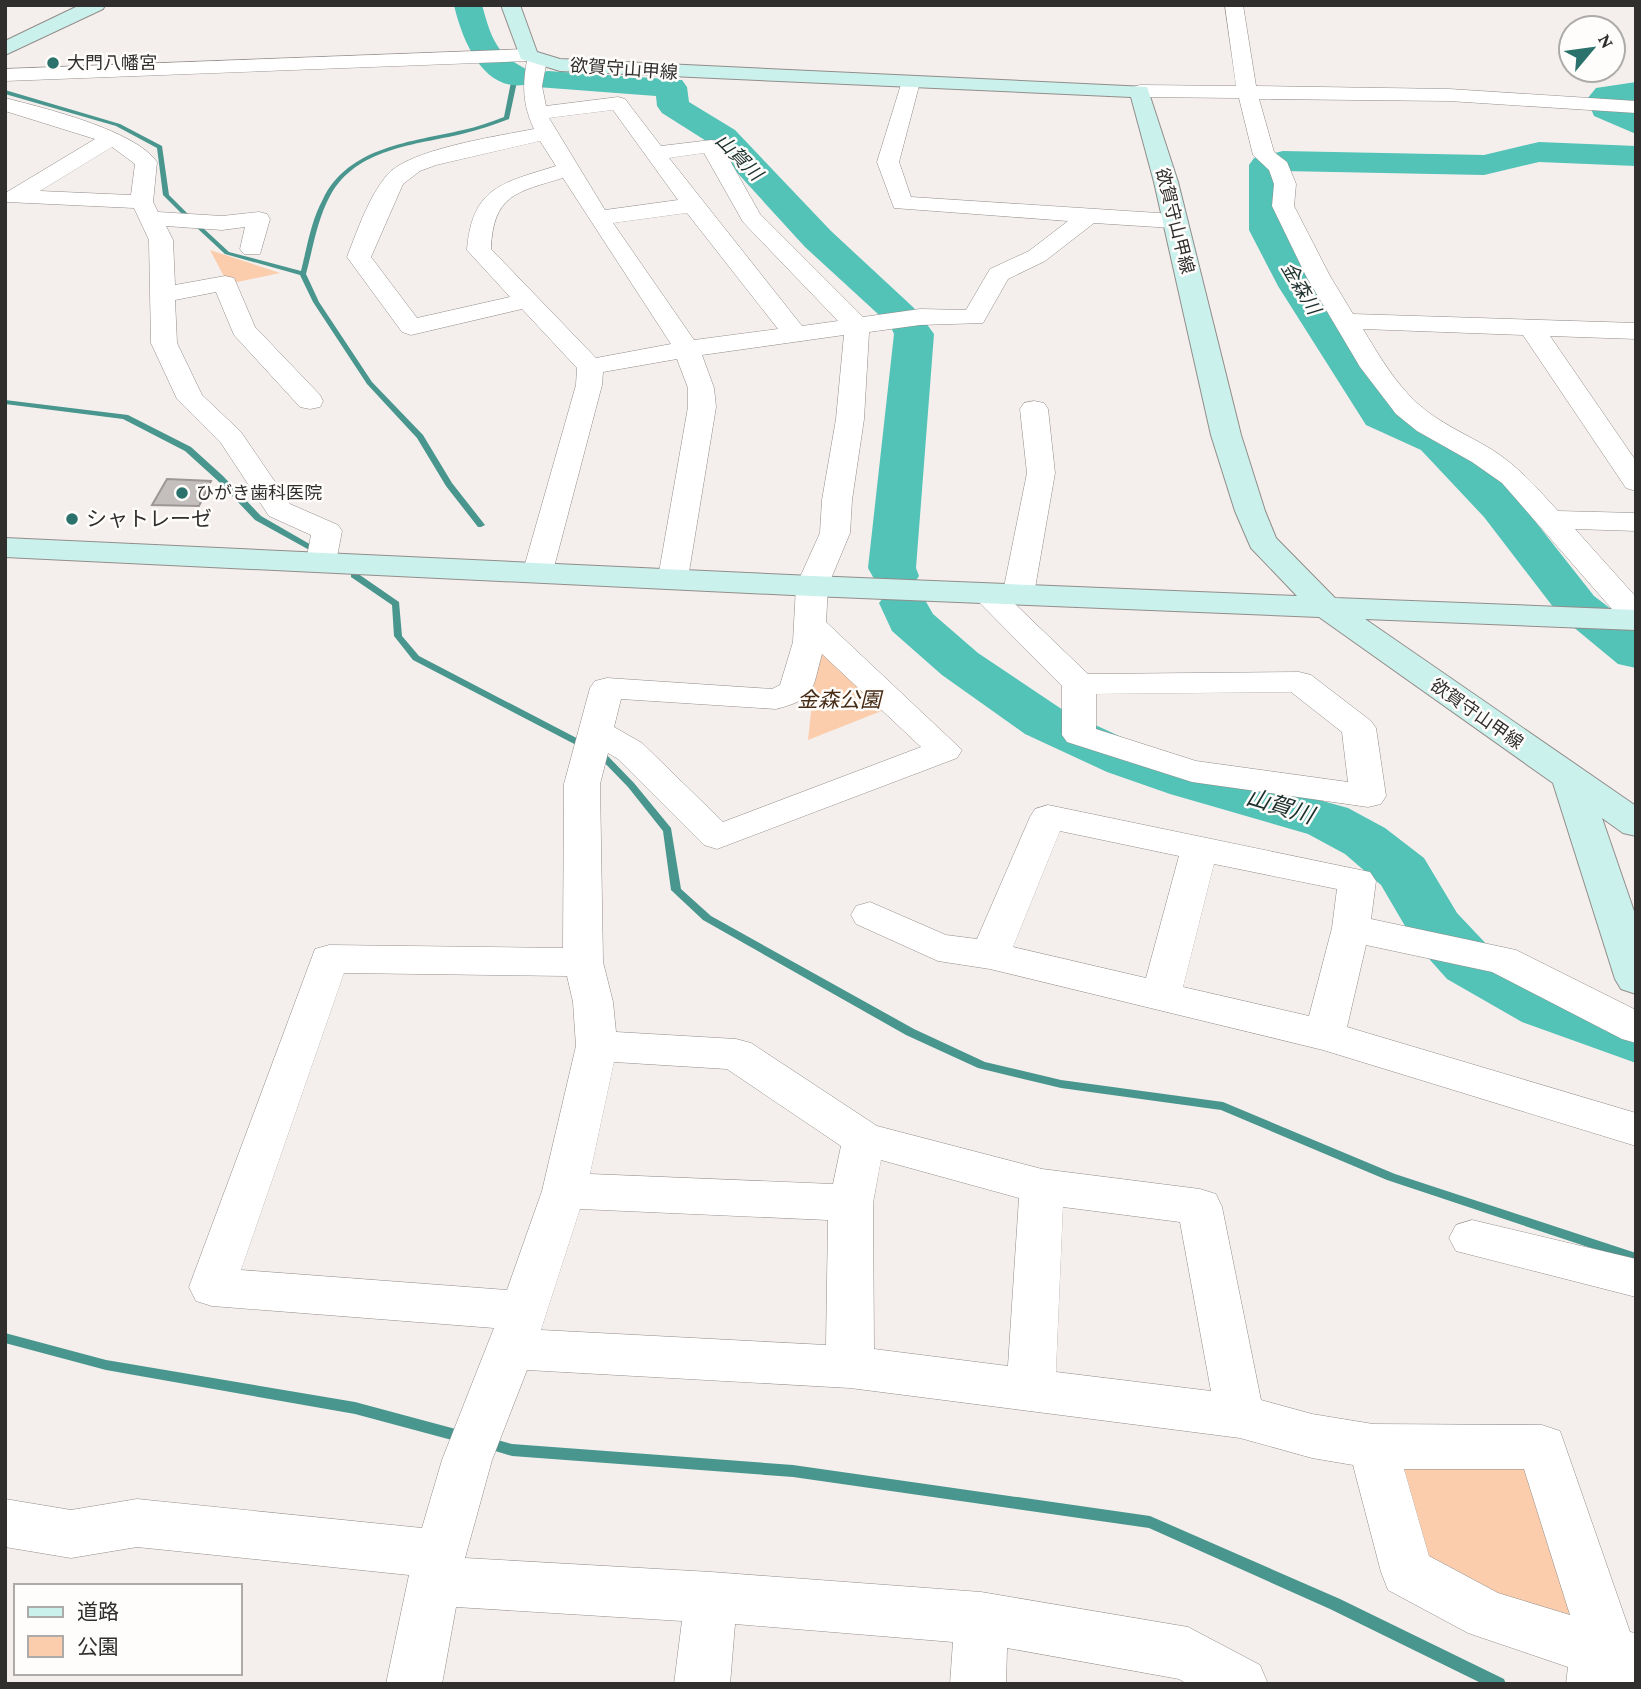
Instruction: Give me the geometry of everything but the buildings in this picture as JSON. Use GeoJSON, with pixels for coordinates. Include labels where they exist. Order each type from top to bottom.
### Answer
{"type":"FeatureCollection","features":[{"type":"Feature","properties":{"kind":"main road"},"geometry":{"type":"LineString","coordinates":[[5,36],[71,5]]}},
{"type":"Feature","properties":{"kind":"main road"},"geometry":{"type":"LineString","coordinates":[[5,49],[96,5]]}},
{"type":"Feature","properties":{"kind":"main road"},"geometry":{"type":"LineString","coordinates":[[510,5],[532,58]]}},
{"type":"Feature","properties":{"kind":"main road","name":"欲賀守山甲線"},"geometry":{"type":"LineString","coordinates":[[532,58],[594,68],[1140,91],[1166,182],[1226,435],[1262,541],[1325,606],[1636,824]]}},
{"type":"Feature","properties":{"kind":"main road"},"geometry":{"type":"LineString","coordinates":[[5,547],[811,586],[1636,618]]}},
{"type":"Feature","properties":{"kind":"main road"},"geometry":{"type":"LineString","coordinates":[[1570,779],[1636,979]]}},
{"type":"Feature","properties":{"kind":"street"},"geometry":{"type":"LineString","coordinates":[[1234,5],[1247,92],[1264,155],[1279,167],[1285,184],[1283,206],[1318,276],[1369,361],[1406,408],[1427,425],[1482,456],[1512,477],[1636,618]]}},
{"type":"Feature","properties":{"kind":"street"},"geometry":{"type":"LineString","coordinates":[[5,75],[532,58],[532,86],[542,123],[567,170],[687,349],[701,388],[702,407],[673,578]]}},
{"type":"Feature","properties":{"kind":"street"},"geometry":{"type":"LineString","coordinates":[[910,82],[888,162],[902,203],[1087,217],[1173,220]]}},
{"type":"Feature","properties":{"kind":"street"},"geometry":{"type":"LineString","coordinates":[[1140,91],[1449,95],[1636,107]]}},
{"type":"Feature","properties":{"kind":"street"},"geometry":{"type":"LineString","coordinates":[[526,301],[411,327],[359,257],[372,222],[400,174],[542,123],[618,103],[693,205],[796,335]]}},
{"type":"Feature","properties":{"kind":"street"},"geometry":{"type":"LineString","coordinates":[[5,104],[111,138],[136,151],[146,162],[146,210],[160,240],[164,343],[190,399],[231,438],[279,510],[327,531],[321,562]]}},
{"type":"Feature","properties":{"kind":"street"},"geometry":{"type":"LineString","coordinates":[[111,138],[15,197],[146,210],[222,223],[259,219],[252,248]]}},
{"type":"Feature","properties":{"kind":"street"},"geometry":{"type":"LineString","coordinates":[[414,1684],[437,1567],[473,1445],[517,1330],[564,1191],[597,1046],[593,1002],[583,962],[582,784],[607,688],[776,699],[794,691],[809,642],[811,586],[835,533],[837,499],[850,419],[857,326],[751,217],[711,146],[656,153]]}},
{"type":"Feature","properties":{"kind":"street"},"geometry":{"type":"LineString","coordinates":[[538,571],[590,384],[590,367],[479,250],[482,219],[496,197],[517,186],[567,170]]}},
{"type":"Feature","properties":{"kind":"street"},"geometry":{"type":"LineString","coordinates":[[598,218],[693,205]]}},
{"type":"Feature","properties":{"kind":"street"},"geometry":{"type":"LineString","coordinates":[[590,367],[687,349],[920,317],[974,318],[999,274],[1037,256],[1087,217]]}},
{"type":"Feature","properties":{"kind":"street"},"geometry":{"type":"LineString","coordinates":[[162,295],[225,283],[243,330],[310,401]]}},
{"type":"Feature","properties":{"kind":"street"},"geometry":{"type":"LineString","coordinates":[[1346,321],[1636,331]]}},
{"type":"Feature","properties":{"kind":"street"},"geometry":{"type":"LineString","coordinates":[[1531,327],[1636,482]]}},
{"type":"Feature","properties":{"kind":"street"},"geometry":{"type":"LineString","coordinates":[[1034,409],[1041,473],[1002,593],[1079,684],[1079,734],[1192,771],[1368,796],[1359,729],[1298,682],[1079,684]]}},
{"type":"Feature","properties":{"kind":"street"},"geometry":{"type":"LineString","coordinates":[[1549,520],[1636,522]]}},
{"type":"Feature","properties":{"kind":"street"},"geometry":{"type":"LineString","coordinates":[[592,747],[630,751],[717,837],[945,750],[809,624]]}},
{"type":"Feature","properties":{"kind":"street"},"geometry":{"type":"LineString","coordinates":[[990,955],[1048,817],[1357,881],[1351,928],[1325,1035]]}},
{"type":"Feature","properties":{"kind":"street"},"geometry":{"type":"LineString","coordinates":[[1161,995],[1199,850]]}},
{"type":"Feature","properties":{"kind":"street"},"geometry":{"type":"LineString","coordinates":[[870,915],[938,947],[990,955],[1325,1035],[1636,1130]]}},
{"type":"Feature","properties":{"kind":"street"},"geometry":{"type":"LineString","coordinates":[[1351,928],[1502,960],[1636,1028]]}},
{"type":"Feature","properties":{"kind":"street"},"geometry":{"type":"LineString","coordinates":[[583,962],[330,959],[212,1287],[517,1330],[850,1367],[1240,1416],[1312,1436],[1373,1446],[1542,1447],[1609,1667]]}},
{"type":"Feature","properties":{"kind":"street"},"geometry":{"type":"LineString","coordinates":[[597,1046],[736,1054],[864,1139],[1042,1187],[1200,1207],[1240,1416]]}},
{"type":"Feature","properties":{"kind":"street"},"geometry":{"type":"LineString","coordinates":[[850,1367],[851,1203],[864,1139]]}},
{"type":"Feature","properties":{"kind":"street"},"geometry":{"type":"LineString","coordinates":[[1031,1390],[1042,1187]]}},
{"type":"Feature","properties":{"kind":"street"},"geometry":{"type":"LineString","coordinates":[[564,1191],[851,1203]]}},
{"type":"Feature","properties":{"kind":"street"},"geometry":{"type":"LineString","coordinates":[[1472,1238],[1636,1279]]}},
{"type":"Feature","properties":{"kind":"street"},"geometry":{"type":"LineString","coordinates":[[1373,1446],[1407,1572],[1487,1615],[1609,1667]]}},
{"type":"Feature","properties":{"kind":"street"},"geometry":{"type":"LineString","coordinates":[[5,1523],[71,1534],[137,1523],[437,1567],[711,1597],[981,1618],[1188,1654],[1240,1684]]}},
{"type":"Feature","properties":{"kind":"street"},"geometry":{"type":"LineString","coordinates":[[702,1684],[711,1597]]}},
{"type":"Feature","properties":{"kind":"street"},"geometry":{"type":"LineString","coordinates":[[978,1684],[981,1618]]}},
{"type":"Feature","properties":{"kind":"green space"},"geometry":{"type":"Polygon","coordinates":[[[210,250],[280,273],[228,284],[210,250]]]}},
{"type":"Feature","properties":{"kind":"green space","name":"金森公園"},"geometry":{"type":"Polygon","coordinates":[[[818,647],[889,708],[808,740],[818,647]]]}},
{"type":"Feature","properties":{"kind":"green space"},"geometry":{"type":"Polygon","coordinates":[[[1385,1453],[1537,1456],[1593,1629],[1420,1567],[1385,1453]]]}},
{"type":"Feature","properties":{"kind":"waterway","name":"山賀川"},"geometry":{"type":"LineString","coordinates":[[468,5],[478,38],[489,57],[518,77]]}},
{"type":"Feature","properties":{"kind":"waterway"},"geometry":{"type":"LineString","coordinates":[[303,274],[322,207],[332,188],[348,170],[389,148],[485,126],[507,118],[515,77]]}},
{"type":"Feature","properties":{"kind":"waterway","name":"山賀川"},"geometry":{"type":"LineString","coordinates":[[548,80],[671,87],[673,106],[723,137],[818,239],[900,316]]}},
{"type":"Feature","properties":{"kind":"waterway","name":"金森川"},"geometry":{"type":"LineString","coordinates":[[1636,91],[1607,95],[1603,99],[1605,109],[1636,124]]}},
{"type":"Feature","properties":{"kind":"waterway"},"geometry":{"type":"LineString","coordinates":[[5,92],[118,125],[160,147],[166,195],[185,214]]}},
{"type":"Feature","properties":{"kind":"waterway","name":"金森川"},"geometry":{"type":"LineString","coordinates":[[1636,156],[1539,152],[1484,165],[1283,161],[1266,165],[1267,230],[1297,286],[1381,416],[1436,441],[1500,507],[1577,606],[1636,653]]}},
{"type":"Feature","properties":{"kind":"waterway"},"geometry":{"type":"LineString","coordinates":[[200,228],[227,253],[303,274]]}},
{"type":"Feature","properties":{"kind":"waterway"},"geometry":{"type":"LineString","coordinates":[[303,274],[316,302],[369,383],[420,437],[449,484],[481,525]]}},
{"type":"Feature","properties":{"kind":"waterway","name":"山賀川"},"geometry":{"type":"LineString","coordinates":[[895,576],[892,568],[914,334],[909,327]]}},
{"type":"Feature","properties":{"kind":"waterway"},"geometry":{"type":"LineString","coordinates":[[5,402],[125,417],[188,449],[258,518],[316,550]]}},
{"type":"Feature","properties":{"kind":"waterway"},"geometry":{"type":"LineString","coordinates":[[354,575],[396,604],[398,636],[416,658],[585,746]]}},
{"type":"Feature","properties":{"kind":"waterway","name":"山賀川"},"geometry":{"type":"LineString","coordinates":[[904,603],[910,620],[960,664],[1044,722],[1126,760],[1190,782],[1328,821],[1365,841],[1403,872],[1436,928],[1469,964],[1544,1006],[1636,1039]]}},
{"type":"Feature","properties":{"kind":"waterway"},"geometry":{"type":"LineString","coordinates":[[599,752],[631,785],[668,830],[676,890],[707,918],[910,1032],[982,1065],[1061,1084],[1223,1106],[1391,1177],[1636,1258]]}},
{"type":"Feature","properties":{"kind":"waterway"},"geometry":{"type":"LineString","coordinates":[[5,1338],[106,1365],[355,1408],[463,1437]]}},
{"type":"Feature","properties":{"kind":"waterway"},"geometry":{"type":"LineString","coordinates":[[487,1443],[512,1450],[793,1471],[1150,1522],[1335,1604],[1499,1684]]}},
{"type":"Feature","properties":{"kind":"place","name":"大門八幡宮"},"geometry":{"type":"Point","coordinates":[53,63]}},
{"type":"Feature","properties":{"kind":"place","name":"ひがき歯科医院"},"geometry":{"type":"Point","coordinates":[182,493]}},
{"type":"Feature","properties":{"kind":"place","name":"シャトレーゼ"},"geometry":{"type":"Point","coordinates":[72,519]}}]}
